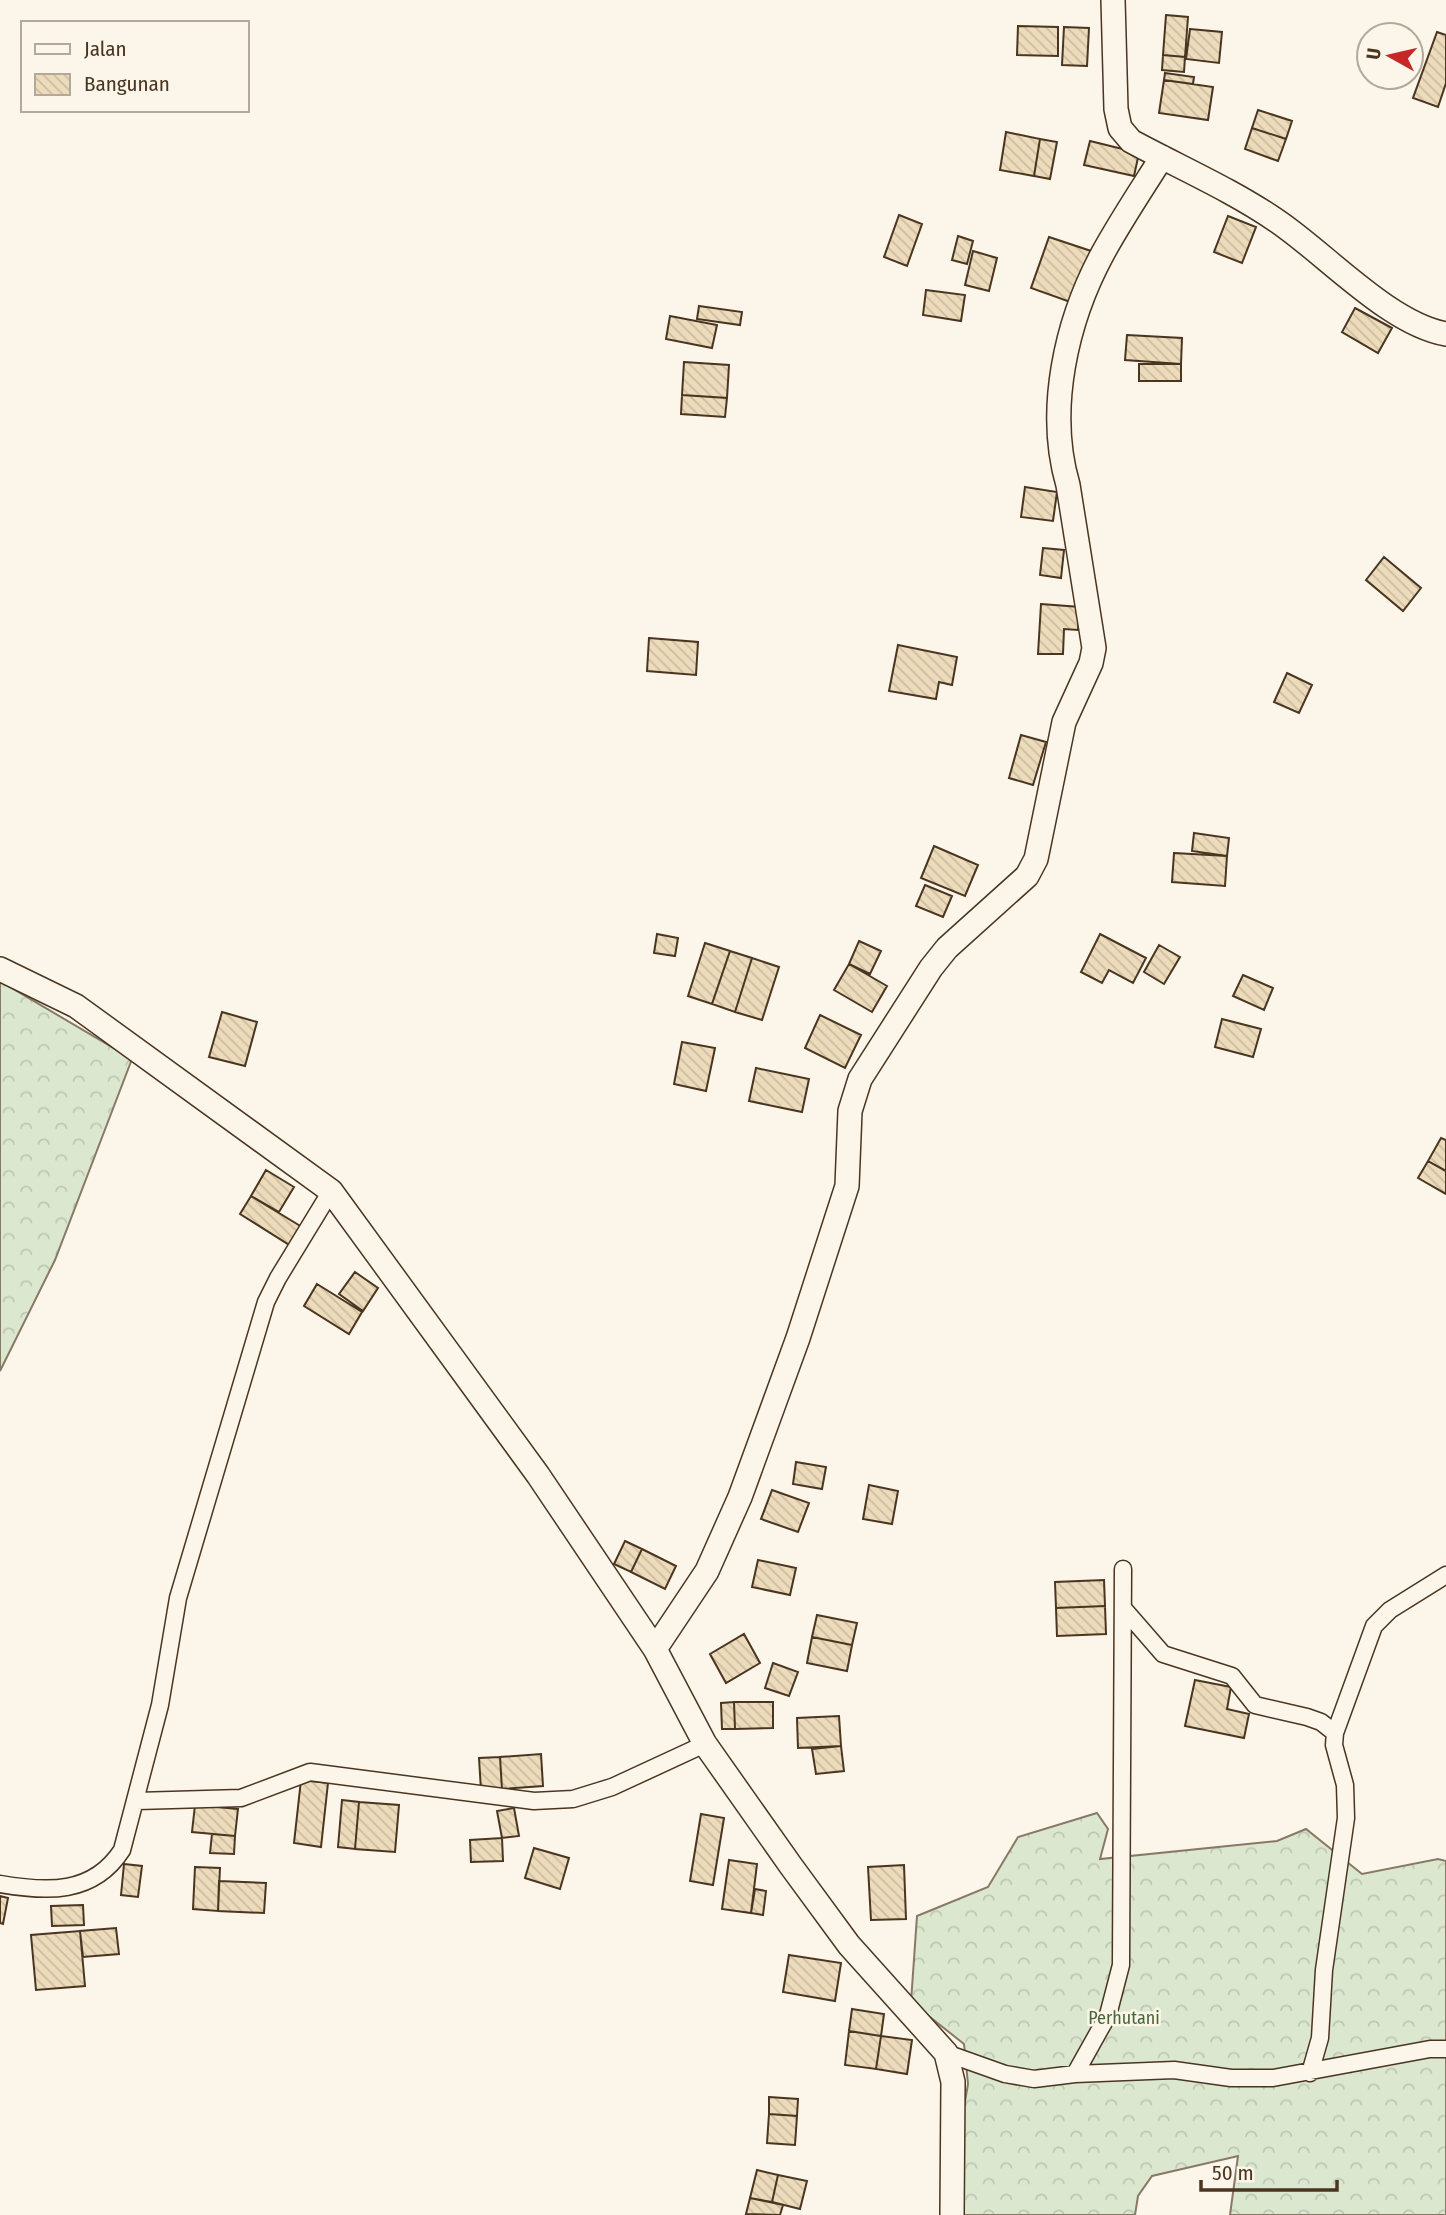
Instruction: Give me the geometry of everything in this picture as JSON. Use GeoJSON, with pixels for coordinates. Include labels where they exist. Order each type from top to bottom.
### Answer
{"type":"FeatureCollection","features":[{"type":"Feature","properties":{"kind":"street"},"geometry":{"type":"LineString","coordinates":[[1113,0],[1116,109],[1120,128],[1131,141],[1276,220],[1395,312],[1419,326],[1446,334]]}},
{"type":"Feature","properties":{"kind":"street"},"geometry":{"type":"LineString","coordinates":[[655,1648],[708,1571],[740,1497],[798,1338],[847,1186],[850,1111],[860,1079],[930,968],[947,948],[1027,876],[1036,859],[1063,722],[1091,663],[1094,648],[1070,496],[1060,459],[1056,425],[1059,395],[1086,292],[1102,254],[1162,158]]}},
{"type":"Feature","properties":{"kind":"street"},"geometry":{"type":"LineString","coordinates":[[0,969],[76,1006],[331,1191],[538,1475],[655,1648],[705,1744],[849,1945],[946,2053],[980,2066],[1034,2079],[1075,2074],[1174,2070],[1231,2078],[1273,2078],[1446,2049]]}},
{"type":"Feature","properties":{"kind":"street"},"geometry":{"type":"LineString","coordinates":[[0,1884],[58,1891],[111,1865],[122,1850],[160,1705],[178,1598],[266,1303],[282,1269],[331,1191]]}},
{"type":"Feature","properties":{"kind":"street"},"geometry":{"type":"LineString","coordinates":[[1075,2074],[1108,2015],[1121,1965],[1123,1569]]}},
{"type":"Feature","properties":{"kind":"street"},"geometry":{"type":"LineString","coordinates":[[1310,2073],[1320,2038],[1324,1970],[1346,1818],[1345,1785],[1334,1745],[1335,1733],[1374,1626],[1390,1610],[1446,1575]]}},
{"type":"Feature","properties":{"kind":"street"},"geometry":{"type":"LineString","coordinates":[[1123,1608],[1163,1654],[1232,1676],[1255,1705],[1307,1717],[1321,1722],[1335,1733]]}},
{"type":"Feature","properties":{"kind":"street"},"geometry":{"type":"LineString","coordinates":[[137,1801],[241,1798],[310,1772],[534,1801],[573,1799],[612,1787],[705,1744]]}},
{"type":"Feature","properties":{"kind":"street"},"geometry":{"type":"LineString","coordinates":[[946,2053],[953,2082],[952,2215]]}},
{"type":"Feature","properties":{"kind":"street"},"geometry":{"type":"LineString","coordinates":[[953,2082],[980,2066]]}},
{"type":"Feature","properties":{"kind":"green space"},"geometry":{"type":"Polygon","coordinates":[[[0,981],[132,1059],[55,1260],[0,1371],[0,981]]]}},
{"type":"Feature","properties":{"kind":"green space","name":"Perhutani"},"geometry":{"type":"Polygon","coordinates":[[[1097,1813],[1108,1829],[1100,1859],[1277,1841],[1306,1829],[1362,1874],[1438,1859],[1446,1861],[1446,2215],[1230,2215],[1238,2156],[1152,2176],[1138,2196],[1135,2215],[959,2215],[958,2143],[968,2084],[964,2044],[911,2002],[917,1916],[988,1887],[1018,1837],[1097,1813]]]}},
{"type":"Feature","properties":{"kind":"building"},"geometry":{"type":"Polygon","coordinates":[[[1166,15],[1188,17],[1185,57],[1163,55],[1166,15]]]}},
{"type":"Feature","properties":{"kind":"building"},"geometry":{"type":"Polygon","coordinates":[[[1018,26],[1058,27],[1058,56],[1017,55],[1018,26]]]}},
{"type":"Feature","properties":{"kind":"building"},"geometry":{"type":"Polygon","coordinates":[[[1064,27],[1089,28],[1087,66],[1062,65],[1064,27]]]}},
{"type":"Feature","properties":{"kind":"building"},"geometry":{"type":"Polygon","coordinates":[[[1190,29],[1222,32],[1219,63],[1186,59],[1190,29]]]}},
{"type":"Feature","properties":{"kind":"building"},"geometry":{"type":"Polygon","coordinates":[[[1437,32],[1446,35],[1446,83],[1438,107],[1413,98],[1416,91],[1425,91],[1425,65],[1437,32]]]}},
{"type":"Feature","properties":{"kind":"building"},"geometry":{"type":"Polygon","coordinates":[[[1163,55],[1185,57],[1184,72],[1162,70],[1163,55]]]}},
{"type":"Feature","properties":{"kind":"building"},"geometry":{"type":"Polygon","coordinates":[[[1165,73],[1194,77],[1193,84],[1164,80],[1165,73]]]}},
{"type":"Feature","properties":{"kind":"building"},"geometry":{"type":"Polygon","coordinates":[[[1164,80],[1213,87],[1208,120],[1159,113],[1164,80]]]}},
{"type":"Feature","properties":{"kind":"building"},"geometry":{"type":"Polygon","coordinates":[[[1258,110],[1292,121],[1286,139],[1252,128],[1258,110]]]}},
{"type":"Feature","properties":{"kind":"building"},"geometry":{"type":"Polygon","coordinates":[[[1252,128],[1286,139],[1278,161],[1245,149],[1252,128]]]}},
{"type":"Feature","properties":{"kind":"building"},"geometry":{"type":"Polygon","coordinates":[[[1006,132],[1040,139],[1034,176],[1000,170],[1006,132]]]}},
{"type":"Feature","properties":{"kind":"building"},"geometry":{"type":"Polygon","coordinates":[[[1040,139],[1057,142],[1050,179],[1034,176],[1040,139]]]}},
{"type":"Feature","properties":{"kind":"building"},"geometry":{"type":"Polygon","coordinates":[[[1090,141],[1139,153],[1134,176],[1084,165],[1090,141]]]}},
{"type":"Feature","properties":{"kind":"building"},"geometry":{"type":"Polygon","coordinates":[[[899,215],[922,224],[907,266],[884,257],[899,215]]]}},
{"type":"Feature","properties":{"kind":"building"},"geometry":{"type":"Polygon","coordinates":[[[1228,216],[1256,227],[1242,263],[1214,252],[1228,216]]]}},
{"type":"Feature","properties":{"kind":"building"},"geometry":{"type":"Polygon","coordinates":[[[958,236],[973,241],[967,264],[952,260],[958,236]]]}},
{"type":"Feature","properties":{"kind":"building"},"geometry":{"type":"Polygon","coordinates":[[[1049,237],[1091,251],[1073,303],[1031,288],[1049,237]]]}},
{"type":"Feature","properties":{"kind":"building"},"geometry":{"type":"Polygon","coordinates":[[[973,251],[997,258],[989,291],[965,285],[973,251]]]}},
{"type":"Feature","properties":{"kind":"building"},"geometry":{"type":"Polygon","coordinates":[[[926,290],[965,295],[961,321],[923,315],[926,290]]]}},
{"type":"Feature","properties":{"kind":"building"},"geometry":{"type":"Polygon","coordinates":[[[699,306],[742,312],[740,325],[697,319],[699,306]]]}},
{"type":"Feature","properties":{"kind":"building"},"geometry":{"type":"Polygon","coordinates":[[[1355,308],[1392,328],[1378,353],[1342,332],[1355,308]]]}},
{"type":"Feature","properties":{"kind":"building"},"geometry":{"type":"Polygon","coordinates":[[[670,316],[717,325],[712,348],[666,339],[670,316]]]}},
{"type":"Feature","properties":{"kind":"building"},"geometry":{"type":"Polygon","coordinates":[[[1127,335],[1182,338],[1181,364],[1125,360],[1127,335]]]}},
{"type":"Feature","properties":{"kind":"building"},"geometry":{"type":"Polygon","coordinates":[[[684,362],[729,365],[727,398],[682,395],[684,362]]]}},
{"type":"Feature","properties":{"kind":"building"},"geometry":{"type":"Polygon","coordinates":[[[1139,364],[1181,364],[1181,381],[1139,381],[1139,364]]]}},
{"type":"Feature","properties":{"kind":"building"},"geometry":{"type":"Polygon","coordinates":[[[682,395],[727,398],[725,417],[681,414],[682,395]]]}},
{"type":"Feature","properties":{"kind":"building"},"geometry":{"type":"Polygon","coordinates":[[[1025,487],[1057,492],[1053,521],[1021,517],[1025,487]]]}},
{"type":"Feature","properties":{"kind":"building"},"geometry":{"type":"Polygon","coordinates":[[[1043,548],[1064,550],[1061,578],[1040,575],[1043,548]]]}},
{"type":"Feature","properties":{"kind":"building"},"geometry":{"type":"Polygon","coordinates":[[[1384,557],[1421,588],[1403,611],[1366,580],[1384,557]]]}},
{"type":"Feature","properties":{"kind":"building"},"geometry":{"type":"Polygon","coordinates":[[[1041,604],[1080,607],[1078,630],[1064,629],[1063,654],[1038,654],[1041,604]]]}},
{"type":"Feature","properties":{"kind":"building"},"geometry":{"type":"Polygon","coordinates":[[[649,638],[698,642],[696,675],[647,671],[649,638]]]}},
{"type":"Feature","properties":{"kind":"building"},"geometry":{"type":"Polygon","coordinates":[[[898,645],[957,657],[952,685],[939,682],[936,699],[889,691],[898,645]]]}},
{"type":"Feature","properties":{"kind":"building"},"geometry":{"type":"Polygon","coordinates":[[[1287,673],[1312,685],[1299,713],[1274,702],[1287,673]]]}},
{"type":"Feature","properties":{"kind":"building"},"geometry":{"type":"Polygon","coordinates":[[[1021,735],[1046,742],[1033,785],[1009,778],[1021,735]]]}},
{"type":"Feature","properties":{"kind":"building"},"geometry":{"type":"Polygon","coordinates":[[[1194,833],[1229,838],[1227,856],[1192,851],[1194,833]]]}},
{"type":"Feature","properties":{"kind":"building"},"geometry":{"type":"Polygon","coordinates":[[[934,846],[978,865],[965,896],[921,878],[934,846]]]}},
{"type":"Feature","properties":{"kind":"building"},"geometry":{"type":"Polygon","coordinates":[[[1174,853],[1227,856],[1225,886],[1172,882],[1174,853]]]}},
{"type":"Feature","properties":{"kind":"building"},"geometry":{"type":"Polygon","coordinates":[[[925,885],[952,896],[943,917],[916,906],[925,885]]]}},
{"type":"Feature","properties":{"kind":"building"},"geometry":{"type":"Polygon","coordinates":[[[657,934],[678,938],[675,956],[654,953],[657,934]]]}},
{"type":"Feature","properties":{"kind":"building"},"geometry":{"type":"Polygon","coordinates":[[[1100,934],[1146,958],[1133,983],[1109,970],[1102,983],[1081,972],[1100,934]]]}},
{"type":"Feature","properties":{"kind":"building"},"geometry":{"type":"Polygon","coordinates":[[[859,941],[881,951],[870,974],[849,964],[859,941]]]}},
{"type":"Feature","properties":{"kind":"building"},"geometry":{"type":"Polygon","coordinates":[[[705,943],[730,951],[712,1004],[688,996],[705,943]]]}},
{"type":"Feature","properties":{"kind":"building"},"geometry":{"type":"Polygon","coordinates":[[[1159,945],[1180,957],[1164,984],[1144,972],[1159,945]]]}},
{"type":"Feature","properties":{"kind":"building"},"geometry":{"type":"Polygon","coordinates":[[[730,951],[752,958],[735,1012],[712,1004],[730,951]]]}},
{"type":"Feature","properties":{"kind":"building"},"geometry":{"type":"Polygon","coordinates":[[[752,958],[779,967],[762,1020],[735,1012],[752,958]]]}},
{"type":"Feature","properties":{"kind":"building"},"geometry":{"type":"Polygon","coordinates":[[[849,964],[887,986],[872,1012],[834,990],[849,964]]]}},
{"type":"Feature","properties":{"kind":"building"},"geometry":{"type":"Polygon","coordinates":[[[1243,975],[1273,988],[1264,1010],[1233,996],[1243,975]]]}},
{"type":"Feature","properties":{"kind":"building"},"geometry":{"type":"Polygon","coordinates":[[[222,1012],[257,1022],[245,1066],[209,1057],[222,1012]]]}},
{"type":"Feature","properties":{"kind":"building"},"geometry":{"type":"Polygon","coordinates":[[[820,1015],[861,1035],[845,1068],[805,1048],[820,1015]]]}},
{"type":"Feature","properties":{"kind":"building"},"geometry":{"type":"Polygon","coordinates":[[[1222,1019],[1261,1029],[1253,1057],[1215,1047],[1222,1019]]]}},
{"type":"Feature","properties":{"kind":"building"},"geometry":{"type":"Polygon","coordinates":[[[682,1042],[715,1048],[706,1091],[674,1084],[682,1042]]]}},
{"type":"Feature","properties":{"kind":"building"},"geometry":{"type":"Polygon","coordinates":[[[756,1068],[809,1079],[802,1112],[749,1101],[756,1068]]]}},
{"type":"Feature","properties":{"kind":"building"},"geometry":{"type":"Polygon","coordinates":[[[1441,1138],[1446,1140],[1446,1171],[1428,1161],[1441,1138]]]}},
{"type":"Feature","properties":{"kind":"building"},"geometry":{"type":"Polygon","coordinates":[[[1428,1161],[1446,1171],[1446,1194],[1418,1178],[1428,1161]]]}},
{"type":"Feature","properties":{"kind":"building"},"geometry":{"type":"Polygon","coordinates":[[[266,1170],[294,1187],[279,1212],[251,1196],[266,1170]]]}},
{"type":"Feature","properties":{"kind":"building"},"geometry":{"type":"Polygon","coordinates":[[[251,1196],[302,1227],[291,1246],[240,1214],[251,1196]]]}},
{"type":"Feature","properties":{"kind":"building"},"geometry":{"type":"Polygon","coordinates":[[[355,1272],[378,1288],[363,1311],[339,1294],[355,1272]]]}},
{"type":"Feature","properties":{"kind":"building"},"geometry":{"type":"Polygon","coordinates":[[[317,1284],[362,1312],[349,1334],[304,1306],[317,1284]]]}},
{"type":"Feature","properties":{"kind":"building"},"geometry":{"type":"Polygon","coordinates":[[[796,1462],[826,1467],[822,1489],[793,1484],[796,1462]]]}},
{"type":"Feature","properties":{"kind":"building"},"geometry":{"type":"Polygon","coordinates":[[[869,1485],[898,1491],[892,1524],[863,1519],[869,1485]]]}},
{"type":"Feature","properties":{"kind":"building"},"geometry":{"type":"Polygon","coordinates":[[[772,1490],[809,1503],[798,1532],[761,1519],[772,1490]]]}},
{"type":"Feature","properties":{"kind":"building"},"geometry":{"type":"Polygon","coordinates":[[[625,1541],[642,1549],[631,1572],[614,1564],[625,1541]]]}},
{"type":"Feature","properties":{"kind":"building"},"geometry":{"type":"Polygon","coordinates":[[[642,1549],[676,1566],[665,1589],[631,1572],[642,1549]]]}},
{"type":"Feature","properties":{"kind":"building"},"geometry":{"type":"Polygon","coordinates":[[[758,1560],[796,1568],[790,1595],[752,1587],[758,1560]]]}},
{"type":"Feature","properties":{"kind":"building"},"geometry":{"type":"Polygon","coordinates":[[[1104,1580],[1105,1606],[1056,1608],[1055,1582],[1104,1580]]]}},
{"type":"Feature","properties":{"kind":"building"},"geometry":{"type":"Polygon","coordinates":[[[1105,1606],[1106,1634],[1057,1636],[1056,1608],[1105,1606]]]}},
{"type":"Feature","properties":{"kind":"building"},"geometry":{"type":"Polygon","coordinates":[[[817,1615],[857,1623],[852,1645],[812,1637],[817,1615]]]}},
{"type":"Feature","properties":{"kind":"building"},"geometry":{"type":"Polygon","coordinates":[[[744,1634],[760,1663],[726,1683],[710,1654],[744,1634]]]}},
{"type":"Feature","properties":{"kind":"building"},"geometry":{"type":"Polygon","coordinates":[[[812,1637],[852,1645],[847,1671],[807,1663],[812,1637]]]}},
{"type":"Feature","properties":{"kind":"building"},"geometry":{"type":"Polygon","coordinates":[[[773,1663],[798,1672],[789,1696],[765,1688],[773,1663]]]}},
{"type":"Feature","properties":{"kind":"building"},"geometry":{"type":"Polygon","coordinates":[[[1195,1680],[1231,1687],[1227,1709],[1249,1714],[1244,1738],[1185,1726],[1195,1680]]]}},
{"type":"Feature","properties":{"kind":"building"},"geometry":{"type":"Polygon","coordinates":[[[734,1702],[773,1702],[773,1728],[735,1729],[734,1702]]]}},
{"type":"Feature","properties":{"kind":"building"},"geometry":{"type":"Polygon","coordinates":[[[734,1702],[735,1729],[722,1729],[721,1703],[734,1702]]]}},
{"type":"Feature","properties":{"kind":"building"},"geometry":{"type":"Polygon","coordinates":[[[839,1716],[841,1746],[798,1748],[797,1718],[839,1716]]]}},
{"type":"Feature","properties":{"kind":"building"},"geometry":{"type":"Polygon","coordinates":[[[841,1746],[844,1771],[816,1774],[812,1749],[841,1746]]]}},
{"type":"Feature","properties":{"kind":"building"},"geometry":{"type":"Polygon","coordinates":[[[541,1754],[543,1786],[502,1789],[500,1757],[541,1754]]]}},
{"type":"Feature","properties":{"kind":"building"},"geometry":{"type":"Polygon","coordinates":[[[500,1757],[502,1789],[481,1790],[479,1758],[500,1757]]]}},
{"type":"Feature","properties":{"kind":"building"},"geometry":{"type":"Polygon","coordinates":[[[301,1780],[328,1783],[321,1847],[294,1843],[301,1780]]]}},
{"type":"Feature","properties":{"kind":"building"},"geometry":{"type":"Polygon","coordinates":[[[342,1800],[359,1802],[355,1849],[338,1847],[342,1800]]]}},
{"type":"Feature","properties":{"kind":"building"},"geometry":{"type":"Polygon","coordinates":[[[359,1802],[399,1805],[395,1852],[355,1849],[359,1802]]]}},
{"type":"Feature","properties":{"kind":"building"},"geometry":{"type":"Polygon","coordinates":[[[195,1805],[238,1809],[235,1836],[192,1832],[195,1805]]]}},
{"type":"Feature","properties":{"kind":"building"},"geometry":{"type":"Polygon","coordinates":[[[514,1808],[519,1836],[502,1838],[497,1811],[514,1808]]]}},
{"type":"Feature","properties":{"kind":"building"},"geometry":{"type":"Polygon","coordinates":[[[701,1814],[724,1818],[713,1885],[690,1881],[701,1814]]]}},
{"type":"Feature","properties":{"kind":"building"},"geometry":{"type":"Polygon","coordinates":[[[212,1834],[235,1836],[234,1854],[210,1853],[212,1834]]]}},
{"type":"Feature","properties":{"kind":"building"},"geometry":{"type":"Polygon","coordinates":[[[502,1838],[503,1861],[471,1862],[470,1840],[502,1838]]]}},
{"type":"Feature","properties":{"kind":"building"},"geometry":{"type":"Polygon","coordinates":[[[534,1848],[569,1858],[560,1889],[525,1878],[534,1848]]]}},
{"type":"Feature","properties":{"kind":"building"},"geometry":{"type":"Polygon","coordinates":[[[729,1860],[757,1864],[751,1913],[722,1909],[729,1860]]]}},
{"type":"Feature","properties":{"kind":"building"},"geometry":{"type":"Polygon","coordinates":[[[124,1864],[142,1866],[138,1897],[121,1895],[124,1864]]]}},
{"type":"Feature","properties":{"kind":"building"},"geometry":{"type":"Polygon","coordinates":[[[904,1865],[906,1919],[871,1920],[868,1867],[904,1865]]]}},
{"type":"Feature","properties":{"kind":"building"},"geometry":{"type":"Polygon","coordinates":[[[195,1867],[220,1868],[218,1911],[193,1909],[195,1867]]]}},
{"type":"Feature","properties":{"kind":"building"},"geometry":{"type":"Polygon","coordinates":[[[219,1881],[266,1883],[264,1913],[218,1911],[219,1881]]]}},
{"type":"Feature","properties":{"kind":"building"},"geometry":{"type":"Polygon","coordinates":[[[755,1889],[766,1891],[763,1915],[751,1913],[755,1889]]]}},
{"type":"Feature","properties":{"kind":"building"},"geometry":{"type":"Polygon","coordinates":[[[0,1896],[8,1898],[3,1924],[0,1923],[0,1896]]]}},
{"type":"Feature","properties":{"kind":"building"},"geometry":{"type":"Polygon","coordinates":[[[83,1905],[84,1925],[52,1926],[51,1906],[83,1905]]]}},
{"type":"Feature","properties":{"kind":"building"},"geometry":{"type":"Polygon","coordinates":[[[116,1928],[119,1954],[83,1957],[80,1931],[116,1928]]]}},
{"type":"Feature","properties":{"kind":"building"},"geometry":{"type":"Polygon","coordinates":[[[80,1931],[85,1986],[36,1990],[31,1935],[80,1931]]]}},
{"type":"Feature","properties":{"kind":"building"},"geometry":{"type":"Polygon","coordinates":[[[789,1955],[841,1963],[835,2001],[783,1992],[789,1955]]]}},
{"type":"Feature","properties":{"kind":"building"},"geometry":{"type":"Polygon","coordinates":[[[852,2009],[884,2014],[881,2036],[849,2031],[852,2009]]]}},
{"type":"Feature","properties":{"kind":"building"},"geometry":{"type":"Polygon","coordinates":[[[849,2031],[881,2036],[876,2069],[845,2065],[849,2031]]]}},
{"type":"Feature","properties":{"kind":"building"},"geometry":{"type":"Polygon","coordinates":[[[881,2036],[912,2040],[907,2074],[876,2069],[881,2036]]]}},
{"type":"Feature","properties":{"kind":"building"},"geometry":{"type":"Polygon","coordinates":[[[769,2097],[798,2099],[797,2116],[769,2114],[769,2097]]]}},
{"type":"Feature","properties":{"kind":"building"},"geometry":{"type":"Polygon","coordinates":[[[769,2114],[797,2116],[795,2145],[767,2143],[769,2114]]]}},
{"type":"Feature","properties":{"kind":"building"},"geometry":{"type":"Polygon","coordinates":[[[757,2170],[778,2175],[772,2202],[750,2198],[757,2170]]]}},
{"type":"Feature","properties":{"kind":"building"},"geometry":{"type":"Polygon","coordinates":[[[778,2175],[807,2181],[800,2209],[772,2202],[778,2175]]]}},
{"type":"Feature","properties":{"kind":"building"},"geometry":{"type":"Polygon","coordinates":[[[750,2198],[783,2205],[780,2215],[746,2214],[750,2198]]]}}]}
